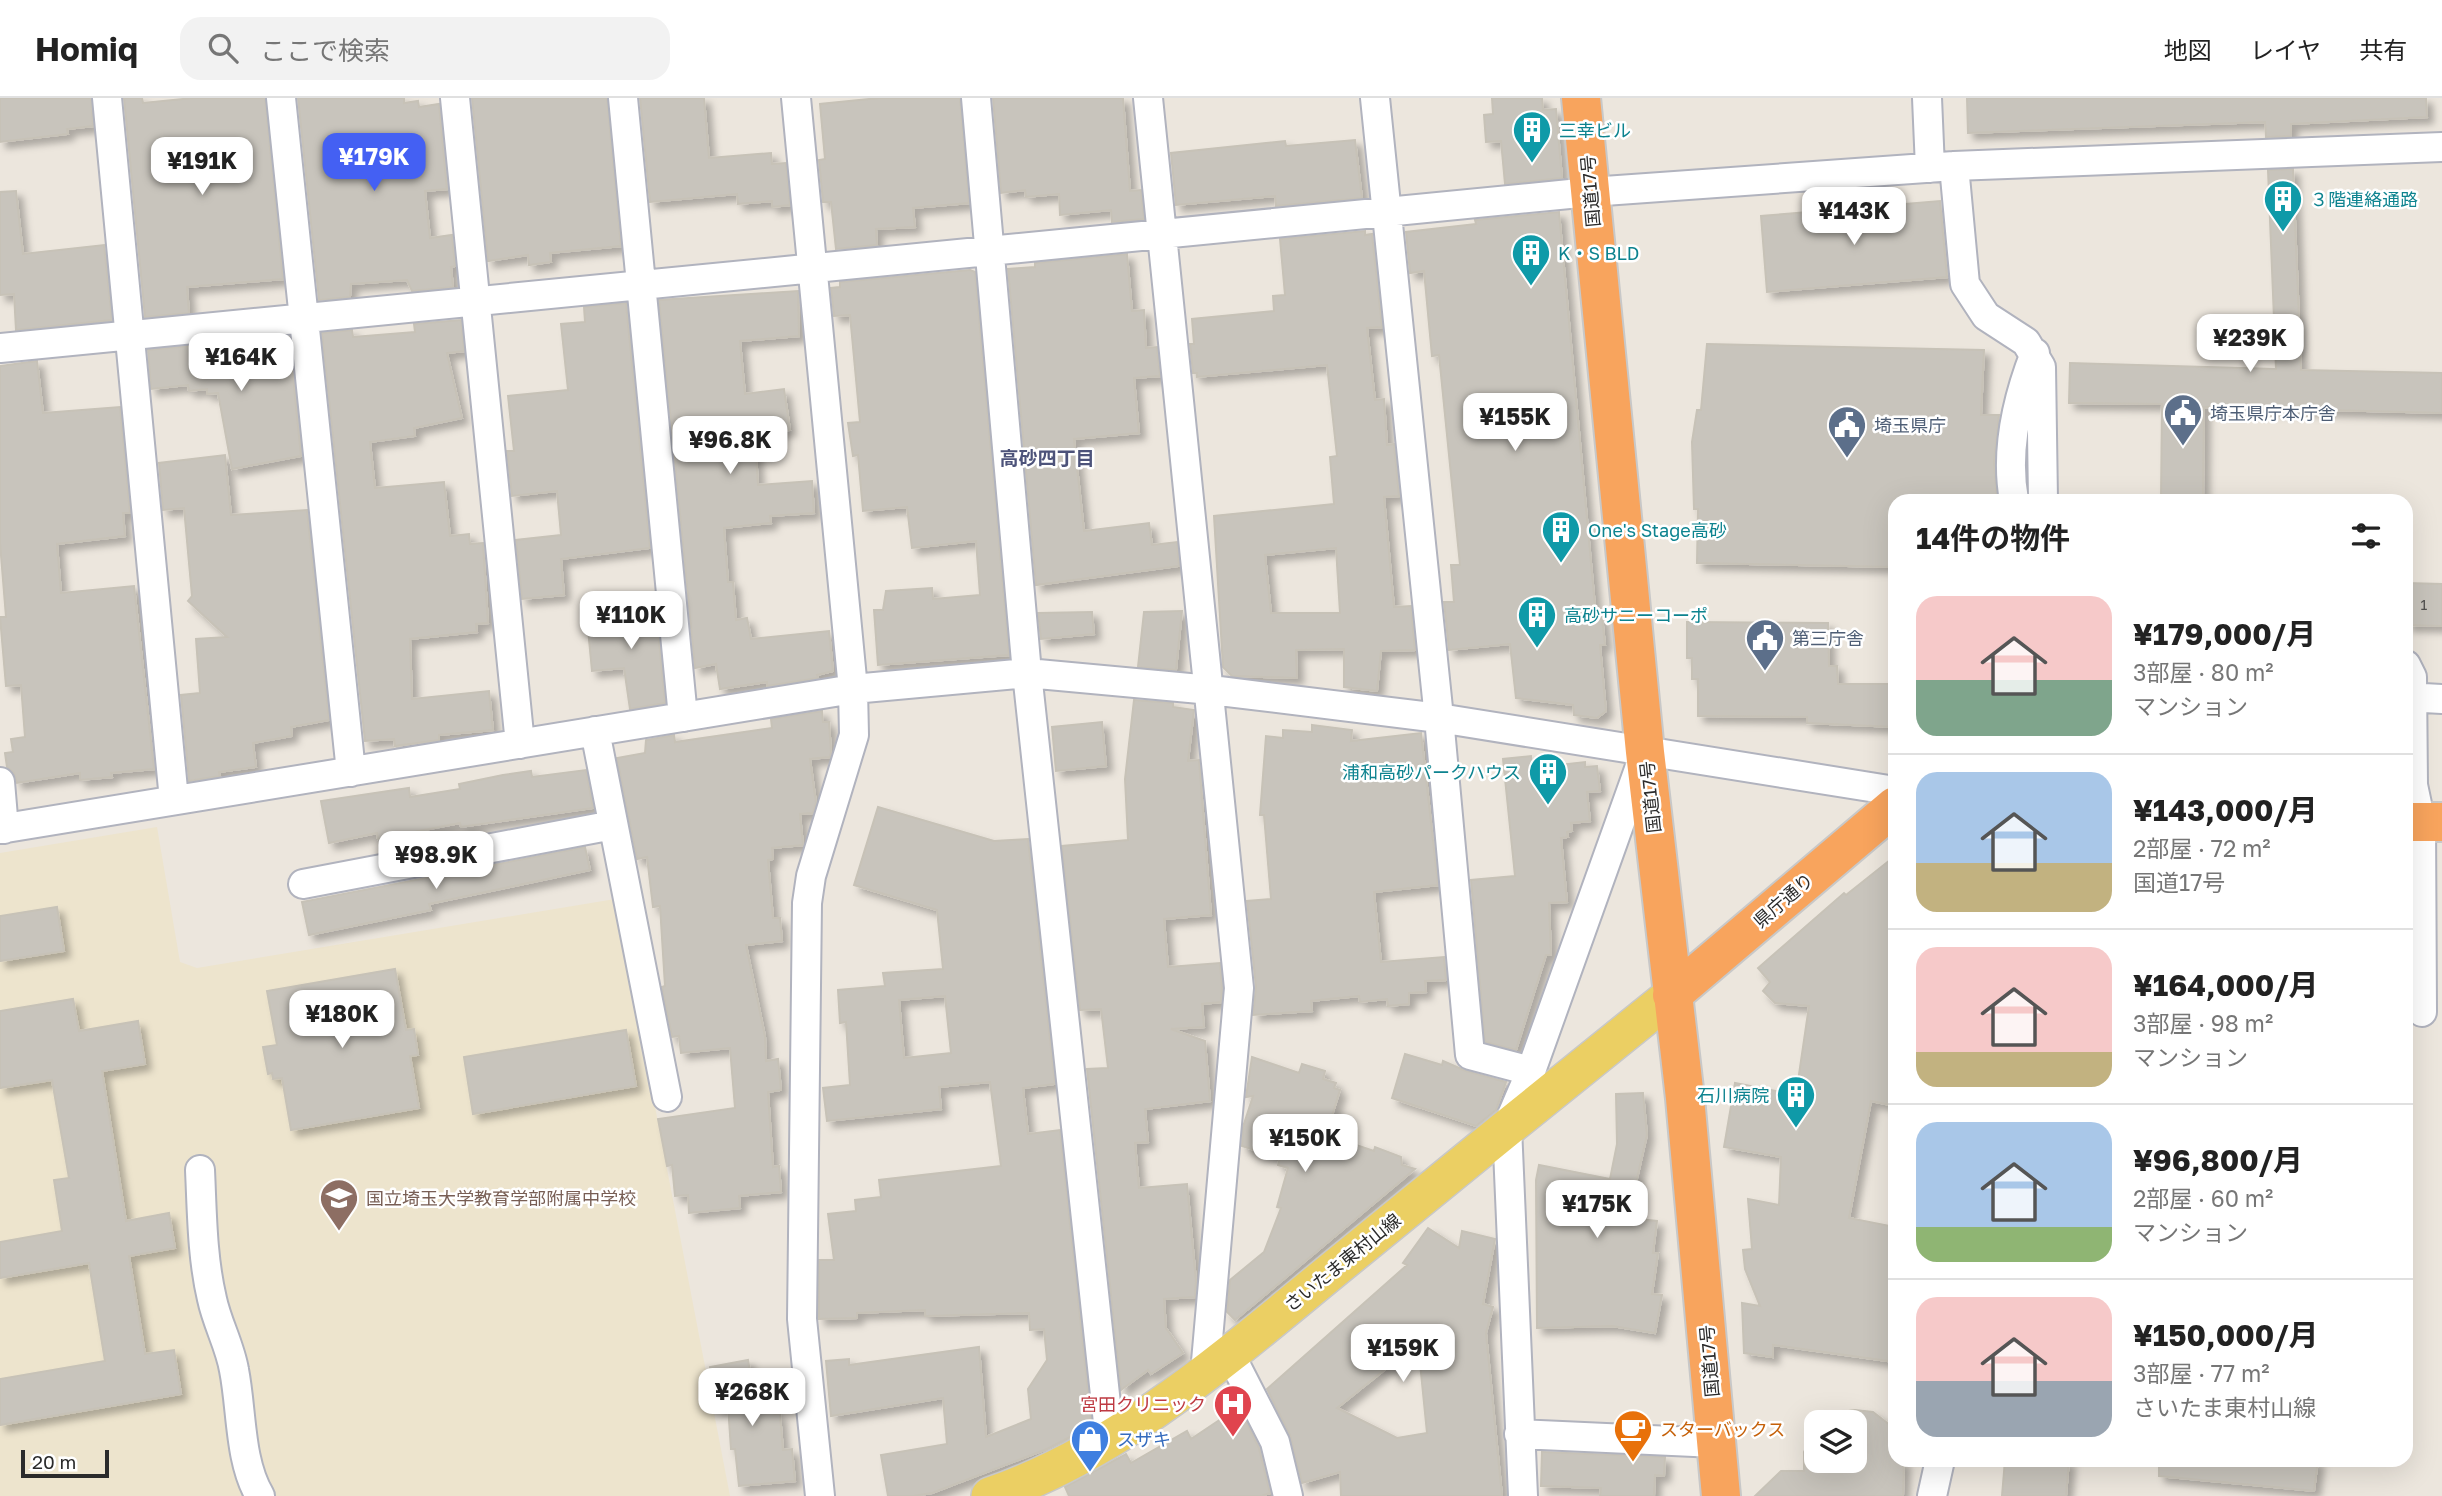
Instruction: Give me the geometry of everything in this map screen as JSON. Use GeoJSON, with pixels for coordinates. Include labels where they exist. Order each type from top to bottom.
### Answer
{"type":"FeatureCollection","features":[{"type":"Feature","properties":{"kind":"highway","name":"国道17号"},"geometry":{"type":"LineString","coordinates":[[1581,98],[1645,752],[1685,1098],[1721,1496]]}},
{"type":"Feature","properties":{"kind":"highway","name":"県庁通り"},"geometry":{"type":"LineString","coordinates":[[1672,995],[1888,812]]}},
{"type":"Feature","properties":{"kind":"main road","name":"さいたま東村山線"},"geometry":{"type":"LineString","coordinates":[[1007,1493],[1110,1441],[1217,1363],[1672,995]]}},
{"type":"Feature","properties":{"kind":"street"},"geometry":{"type":"LineString","coordinates":[[107,98],[174,800]]}},
{"type":"Feature","properties":{"kind":"street"},"geometry":{"type":"LineString","coordinates":[[281,98],[306,318],[351,772]]}},
{"type":"Feature","properties":{"kind":"street"},"geometry":{"type":"LineString","coordinates":[[455,98],[520,744]]}},
{"type":"Feature","properties":{"kind":"street"},"geometry":{"type":"LineString","coordinates":[[623,98],[683,717]]}},
{"type":"Feature","properties":{"kind":"street"},"geometry":{"type":"LineString","coordinates":[[796,98],[853,689],[854,735],[811,876],[807,904],[802,1318],[820,1496]]}},
{"type":"Feature","properties":{"kind":"street"},"geometry":{"type":"LineString","coordinates":[[976,98],[1027,673],[1110,1441]]}},
{"type":"Feature","properties":{"kind":"street"},"geometry":{"type":"LineString","coordinates":[[1148,98],[1239,988],[1217,1363],[1275,1442],[1288,1496]]}},
{"type":"Feature","properties":{"kind":"street"},"geometry":{"type":"LineString","coordinates":[[1375,98],[1439,718],[1470,1055],[1531,1071]]}},
{"type":"Feature","properties":{"kind":"street"},"geometry":{"type":"LineString","coordinates":[[1927,98],[1965,284],[1986,316],[2026,341],[2035,353],[2043,384],[2043,494]]}},
{"type":"Feature","properties":{"kind":"street"},"geometry":{"type":"LineString","coordinates":[[0,348],[1590,192],[1942,167],[2442,147]]}},
{"type":"Feature","properties":{"kind":"street"},"geometry":{"type":"LineString","coordinates":[[2014,494],[2014,430],[2018,403],[2035,353]]}},
{"type":"Feature","properties":{"kind":"street"},"geometry":{"type":"LineString","coordinates":[[0,782],[2,829],[853,689],[1027,673],[1210,690],[1439,718],[1888,790]]}},
{"type":"Feature","properties":{"kind":"street"},"geometry":{"type":"LineString","coordinates":[[2413,697],[2442,699]]}},
{"type":"Feature","properties":{"kind":"street"},"geometry":{"type":"LineString","coordinates":[[595,731],[667,1097]]}},
{"type":"Feature","properties":{"kind":"street"},"geometry":{"type":"LineString","coordinates":[[1522,1496],[1507,1127],[1531,1071],[1645,752]]}},
{"type":"Feature","properties":{"kind":"street"},"geometry":{"type":"LineString","coordinates":[[2413,785],[2423,822],[2423,1013]]}},
{"type":"Feature","properties":{"kind":"street"},"geometry":{"type":"LineString","coordinates":[[303,884],[613,825]]}},
{"type":"Feature","properties":{"kind":"street"},"geometry":{"type":"LineString","coordinates":[[200,1170],[202,1224],[212,1298],[234,1368],[246,1454],[253,1484],[260,1496]]}},
{"type":"Feature","properties":{"kind":"street"},"geometry":{"type":"LineString","coordinates":[[1519,1434],[1716,1443]]}},
{"type":"Feature","properties":{"kind":"street"},"geometry":{"type":"LineString","coordinates":[[1933,1496],[1939,1467]]}},
{"type":"Feature","properties":{"kind":"shaded area","name":"国立埼玉大学教育学部附属中学校"},"geometry":{"type":"Polygon","coordinates":[[[157,827],[180,962],[197,968],[615,899],[730,1496],[0,1496],[0,853],[157,827]]]}},
{"type":"Feature","properties":{"kind":"building"},"geometry":{"type":"Polygon","coordinates":[[[0,98],[91,98],[93,126],[67,129],[68,134],[0,142],[0,98]]]}},
{"type":"Feature","properties":{"kind":"building"},"geometry":{"type":"Polygon","coordinates":[[[124,98],[142,98],[143,103],[193,98],[265,98],[283,279],[187,287],[189,313],[145,317],[124,98]]]}},
{"type":"Feature","properties":{"kind":"building"},"geometry":{"type":"Polygon","coordinates":[[[298,98],[404,98],[404,103],[418,101],[419,107],[439,104],[447,189],[425,191],[430,238],[452,235],[455,266],[451,267],[453,287],[412,291],[407,280],[351,284],[350,297],[319,300],[298,98]]]}},
{"type":"Feature","properties":{"kind":"building"},"geometry":{"type":"Polygon","coordinates":[[[472,98],[607,98],[621,246],[550,253],[551,262],[529,265],[528,255],[488,261],[472,98]]]}},
{"type":"Feature","properties":{"kind":"building"},"geometry":{"type":"Polygon","coordinates":[[[640,98],[704,98],[709,158],[771,153],[772,164],[786,163],[790,205],[772,207],[772,201],[738,204],[737,194],[650,202],[640,98]]]}},
{"type":"Feature","properties":{"kind":"building"},"geometry":{"type":"Polygon","coordinates":[[[879,98],[960,98],[969,203],[913,208],[915,227],[876,229],[877,245],[836,249],[831,202],[823,202],[819,160],[825,159],[820,104],[879,98]]]}},
{"type":"Feature","properties":{"kind":"building"},"geometry":{"type":"Polygon","coordinates":[[[993,98],[1123,98],[1130,191],[1141,190],[1144,219],[1112,222],[1111,210],[1060,215],[1059,194],[1026,197],[1025,190],[1001,193],[993,98]]]}},
{"type":"Feature","properties":{"kind":"building","name":"三幸ビル"},"geometry":{"type":"Polygon","coordinates":[[[1492,98],[1542,98],[1543,110],[1556,109],[1562,178],[1505,184],[1501,141],[1486,142],[1484,115],[1493,114],[1492,98]]]}},
{"type":"Feature","properties":{"kind":"building"},"geometry":{"type":"Polygon","coordinates":[[[1967,98],[2426,98],[2427,117],[2291,124],[2291,136],[2266,137],[2265,122],[1968,133],[1967,98]]]}},
{"type":"Feature","properties":{"kind":"building"},"geometry":{"type":"Polygon","coordinates":[[[1355,140],[1362,198],[1276,206],[1275,196],[1176,205],[1171,153],[1285,141],[1286,146],[1355,140]]]}},
{"type":"Feature","properties":{"kind":"building","name":"埼玉県庁本庁舎"},"geometry":{"type":"Polygon","coordinates":[[[2293,169],[2301,370],[2442,373],[2442,413],[2204,407],[2203,494],[2161,494],[2162,404],[2069,403],[2070,363],[2276,369],[2268,170],[2293,169]]]}},
{"type":"Feature","properties":{"kind":"building"},"geometry":{"type":"Polygon","coordinates":[[[16,191],[23,254],[104,245],[112,320],[16,330],[14,294],[0,295],[0,192],[16,191]]]}},
{"type":"Feature","properties":{"kind":"building"},"geometry":{"type":"Polygon","coordinates":[[[1940,201],[1947,277],[1767,292],[1761,216],[1940,201]]]}},
{"type":"Feature","properties":{"kind":"building"},"geometry":{"type":"Polygon","coordinates":[[[1559,212],[1596,617],[1602,616],[1605,645],[1600,645],[1606,711],[1597,718],[1574,715],[1573,705],[1516,698],[1510,644],[1449,650],[1444,602],[1454,602],[1451,565],[1460,565],[1439,355],[1432,356],[1424,271],[1410,273],[1406,232],[1476,224],[1475,220],[1559,212]]]}},
{"type":"Feature","properties":{"kind":"building"},"geometry":{"type":"Polygon","coordinates":[[[1365,231],[1365,235],[1372,234],[1382,327],[1367,328],[1375,400],[1384,399],[1387,445],[1394,444],[1399,496],[1384,497],[1394,607],[1411,606],[1415,650],[1381,651],[1377,691],[1344,687],[1344,649],[1296,650],[1297,678],[1232,676],[1223,667],[1214,516],[1334,504],[1330,457],[1337,456],[1327,365],[1197,377],[1197,373],[1193,373],[1190,344],[1194,344],[1192,319],[1274,311],[1273,296],[1285,295],[1280,239],[1365,231]],[[1336,548],[1265,555],[1271,613],[1340,613],[1336,548]]]}},
{"type":"Feature","properties":{"kind":"building"},"geometry":{"type":"Polygon","coordinates":[[[1127,254],[1132,311],[1144,310],[1146,348],[1157,347],[1160,376],[1134,378],[1139,433],[1074,439],[1084,531],[1149,523],[1152,545],[1177,542],[1179,566],[1036,585],[1008,269],[1035,267],[1035,263],[1127,254]]]}},
{"type":"Feature","properties":{"kind":"building"},"geometry":{"type":"Polygon","coordinates":[[[970,270],[975,272],[1009,655],[878,665],[874,610],[883,610],[886,591],[932,588],[933,599],[980,595],[976,541],[912,548],[907,507],[863,511],[858,455],[853,456],[848,423],[860,422],[850,315],[834,316],[831,288],[840,287],[840,282],[970,270]]]}},
{"type":"Feature","properties":{"kind":"building"},"geometry":{"type":"Polygon","coordinates":[[[798,291],[799,336],[740,341],[745,394],[784,389],[790,430],[755,435],[758,485],[812,481],[814,513],[770,516],[771,523],[724,528],[728,582],[733,582],[736,620],[747,618],[751,639],[829,631],[833,671],[817,675],[818,678],[767,686],[767,682],[720,689],[716,664],[695,668],[659,300],[798,291]]]}},
{"type":"Feature","properties":{"kind":"building"},"geometry":{"type":"Polygon","coordinates":[[[626,303],[650,548],[561,559],[564,595],[522,599],[516,540],[561,535],[557,491],[512,496],[507,451],[514,451],[508,396],[568,390],[561,324],[585,322],[584,307],[626,303]]]}},
{"type":"Feature","properties":{"kind":"building"},"geometry":{"type":"Polygon","coordinates":[[[461,320],[464,351],[447,353],[462,418],[414,428],[415,436],[370,442],[375,488],[444,482],[450,536],[469,534],[470,544],[483,543],[488,623],[476,624],[477,632],[410,639],[412,699],[489,691],[493,730],[439,735],[439,740],[395,746],[394,739],[365,741],[322,333],[352,330],[353,337],[415,332],[414,324],[461,320]]]}},
{"type":"Feature","properties":{"kind":"building"},"geometry":{"type":"Polygon","coordinates":[[[289,336],[301,456],[232,469],[218,393],[207,394],[207,389],[189,391],[188,385],[151,389],[148,350],[289,336]]]}},
{"type":"Feature","properties":{"kind":"building","name":"埼玉県庁"},"geometry":{"type":"Polygon","coordinates":[[[1707,344],[1984,350],[1981,415],[1999,415],[1994,462],[1997,494],[1888,494],[1888,567],[1697,563],[1698,509],[1694,509],[1692,442],[1697,410],[1701,410],[1707,344]]]}},
{"type":"Feature","properties":{"kind":"building"},"geometry":{"type":"Polygon","coordinates":[[[37,361],[43,413],[120,407],[130,513],[123,513],[125,536],[57,544],[61,593],[134,586],[154,769],[111,773],[112,777],[80,780],[80,773],[17,783],[14,773],[7,767],[5,753],[13,752],[11,739],[25,737],[21,685],[6,686],[0,617],[6,617],[0,543],[0,366],[37,361]]]}},
{"type":"Feature","properties":{"kind":"building"},"geometry":{"type":"Polygon","coordinates":[[[225,455],[231,515],[307,510],[329,720],[291,727],[292,736],[253,743],[256,767],[219,772],[220,776],[189,781],[181,695],[200,693],[196,639],[227,637],[188,601],[192,596],[184,508],[163,510],[159,463],[225,455]]]}},
{"type":"Feature","properties":{"kind":"building"},"geometry":{"type":"Polygon","coordinates":[[[2413,583],[2442,584],[2442,626],[2413,625],[2413,583]]]}},
{"type":"Feature","properties":{"kind":"building"},"geometry":{"type":"Polygon","coordinates":[[[655,600],[665,703],[630,709],[624,668],[592,671],[587,619],[620,616],[618,604],[655,600]]]}},
{"type":"Feature","properties":{"kind":"building"},"geometry":{"type":"Polygon","coordinates":[[[1182,611],[1176,670],[1138,667],[1144,612],[1182,611]]]}},
{"type":"Feature","properties":{"kind":"building"},"geometry":{"type":"Polygon","coordinates":[[[1092,612],[1094,634],[1041,639],[1038,613],[1092,612]]]}},
{"type":"Feature","properties":{"kind":"building","name":"第三庁舎"},"geometry":{"type":"Polygon","coordinates":[[[1687,622],[1828,623],[1829,666],[1837,666],[1838,684],[1888,684],[1888,727],[1807,723],[1807,717],[1698,716],[1698,679],[1692,679],[1692,658],[1687,658],[1687,622]]]}},
{"type":"Feature","properties":{"kind":"building"},"geometry":{"type":"Polygon","coordinates":[[[1134,700],[1173,703],[1173,707],[1194,710],[1188,761],[1199,760],[1211,915],[1164,919],[1168,967],[1220,963],[1222,988],[1221,1002],[1202,1004],[1204,1027],[1171,1029],[1205,1041],[1210,1101],[1145,1109],[1148,1142],[1135,1143],[1139,1188],[1187,1184],[1196,1281],[1195,1297],[1164,1299],[1166,1328],[1183,1353],[1151,1374],[1148,1370],[1121,1390],[1087,1069],[1108,1068],[1101,1009],[1080,1010],[1062,846],[1128,840],[1125,779],[1134,700]]]}},
{"type":"Feature","properties":{"kind":"building"},"geometry":{"type":"Polygon","coordinates":[[[822,711],[823,722],[829,722],[831,752],[830,757],[810,759],[816,803],[813,813],[800,814],[803,845],[772,848],[773,859],[768,860],[773,918],[780,918],[782,941],[746,945],[765,1036],[766,1061],[778,1059],[781,1090],[768,1092],[773,1167],[779,1166],[781,1192],[739,1196],[740,1208],[689,1213],[688,1195],[675,1196],[672,1165],[667,1166],[658,1119],[735,1108],[730,1048],[681,1053],[679,1036],[672,1037],[662,987],[665,986],[660,906],[653,907],[647,857],[637,859],[617,758],[645,753],[646,740],[674,735],[675,742],[772,728],[771,719],[822,711]]]}},
{"type":"Feature","properties":{"kind":"building"},"geometry":{"type":"Polygon","coordinates":[[[1102,722],[1106,766],[1056,771],[1052,727],[1102,722]]]}},
{"type":"Feature","properties":{"kind":"building"},"geometry":{"type":"Polygon","coordinates":[[[1312,725],[1352,730],[1351,741],[1421,733],[1438,885],[1374,892],[1381,962],[1444,957],[1446,980],[1425,981],[1426,992],[1409,993],[1409,1004],[1388,1006],[1387,999],[1360,1002],[1359,996],[1311,1001],[1312,1011],[1253,1015],[1256,987],[1247,901],[1271,899],[1264,815],[1260,815],[1266,736],[1283,738],[1283,730],[1312,732],[1312,725]]]}},
{"type":"Feature","properties":{"kind":"building"},"geometry":{"type":"Polygon","coordinates":[[[1531,756],[1532,768],[1585,762],[1585,767],[1597,766],[1600,791],[1587,792],[1590,821],[1571,823],[1572,831],[1567,832],[1568,837],[1561,838],[1567,902],[1549,903],[1551,955],[1546,955],[1516,1050],[1485,1042],[1471,880],[1515,876],[1503,759],[1531,756]]]}},
{"type":"Feature","properties":{"kind":"building"},"geometry":{"type":"Polygon","coordinates":[[[586,770],[593,808],[461,827],[460,823],[378,839],[377,833],[329,843],[321,801],[409,788],[410,797],[460,789],[459,784],[503,775],[531,771],[532,777],[586,770]]]}},
{"type":"Feature","properties":{"kind":"building"},"geometry":{"type":"Polygon","coordinates":[[[878,807],[994,841],[1028,839],[1055,1084],[1023,1088],[1028,1134],[1060,1130],[1091,1420],[1078,1427],[1080,1432],[1047,1449],[932,1493],[914,1496],[888,1496],[881,1455],[947,1444],[943,1398],[831,1416],[826,1361],[849,1359],[849,1365],[979,1347],[986,1437],[1031,1419],[1028,1389],[1047,1360],[1044,1329],[1030,1330],[1029,1313],[925,1316],[925,1310],[857,1313],[857,1318],[819,1319],[819,1260],[834,1260],[828,1214],[856,1211],[855,1200],[881,1197],[879,1180],[1001,1166],[990,1082],[939,1087],[941,1109],[827,1121],[823,1088],[850,1085],[846,1022],[840,1023],[838,990],[885,986],[883,973],[943,969],[937,910],[854,885],[878,807]],[[945,996],[899,1000],[904,1058],[951,1053],[945,996]]]}},
{"type":"Feature","properties":{"kind":"building"},"geometry":{"type":"Polygon","coordinates":[[[585,847],[590,870],[429,904],[431,910],[309,935],[302,902],[585,847]]]}},
{"type":"Feature","properties":{"kind":"building"},"geometry":{"type":"Polygon","coordinates":[[[1888,862],[1888,1105],[1871,1101],[1849,1218],[1888,1226],[1888,1361],[1773,1345],[1773,1357],[1744,1353],[1742,1303],[1760,1306],[1745,1269],[1743,1250],[1752,1249],[1748,1199],[1779,1205],[1781,1157],[1724,1147],[1735,1083],[1796,1095],[1809,1006],[1775,1003],[1763,991],[1770,982],[1758,968],[1844,893],[1846,895],[1888,862]]]}},
{"type":"Feature","properties":{"kind":"building"},"geometry":{"type":"Polygon","coordinates":[[[57,907],[64,951],[0,961],[0,916],[57,907]]]}},
{"type":"Feature","properties":{"kind":"building"},"geometry":{"type":"Polygon","coordinates":[[[395,969],[406,1030],[414,1029],[418,1055],[410,1056],[419,1108],[291,1130],[282,1078],[273,1079],[272,1073],[268,1074],[263,1047],[277,1045],[267,991],[395,969]]]}},
{"type":"Feature","properties":{"kind":"building"},"geometry":{"type":"Polygon","coordinates":[[[73,999],[79,1031],[138,1021],[145,1064],[102,1071],[126,1221],[169,1213],[175,1248],[129,1256],[145,1354],[174,1350],[181,1394],[0,1425],[0,1379],[105,1361],[89,1263],[0,1278],[0,1242],[62,1231],[54,1180],[69,1178],[52,1080],[0,1088],[0,1011],[73,999]]]}},
{"type":"Feature","properties":{"kind":"building"},"geometry":{"type":"Polygon","coordinates":[[[626,1030],[636,1086],[473,1114],[464,1057],[626,1030]]]}},
{"type":"Feature","properties":{"kind":"building"},"geometry":{"type":"Polygon","coordinates":[[[1405,1054],[1442,1065],[1443,1061],[1466,1071],[1506,1082],[1496,1110],[1476,1126],[1392,1098],[1405,1054]]]}},
{"type":"Feature","properties":{"kind":"building"},"geometry":{"type":"Polygon","coordinates":[[[1252,1057],[1299,1073],[1302,1064],[1325,1071],[1323,1079],[1336,1083],[1334,1088],[1340,1090],[1326,1135],[1374,1151],[1375,1147],[1401,1157],[1402,1165],[1415,1169],[1235,1320],[1227,1312],[1230,1280],[1264,1252],[1281,1208],[1277,1207],[1288,1168],[1278,1165],[1280,1158],[1242,1146],[1243,1127],[1253,1096],[1246,1097],[1252,1057]]]}},
{"type":"Feature","properties":{"kind":"building"},"geometry":{"type":"Polygon","coordinates":[[[1643,1093],[1647,1135],[1628,1218],[1657,1221],[1653,1253],[1658,1253],[1652,1294],[1662,1295],[1655,1333],[1612,1326],[1537,1328],[1536,1180],[1539,1165],[1610,1179],[1617,1144],[1616,1094],[1643,1093]]]}},
{"type":"Feature","properties":{"kind":"building"},"geometry":{"type":"Polygon","coordinates":[[[1428,1228],[1459,1248],[1462,1231],[1495,1239],[1483,1304],[1493,1307],[1486,1333],[1502,1496],[1341,1496],[1340,1472],[1302,1483],[1290,1435],[1267,1389],[1407,1265],[1403,1263],[1428,1228]],[[1418,1343],[1337,1408],[1397,1438],[1427,1433],[1418,1343]]]}},
{"type":"Feature","properties":{"kind":"building"},"geometry":{"type":"Polygon","coordinates":[[[748,1360],[756,1406],[773,1404],[774,1414],[780,1414],[783,1450],[792,1449],[795,1481],[739,1486],[735,1449],[731,1449],[728,1406],[717,1408],[710,1367],[748,1360]]]}},
{"type":"Feature","properties":{"kind":"building"},"geometry":{"type":"Polygon","coordinates":[[[1239,1407],[1259,1448],[1270,1493],[1261,1496],[1069,1496],[1065,1487],[1126,1454],[1131,1463],[1187,1431],[1191,1439],[1239,1407]]]}},
{"type":"Feature","properties":{"kind":"building"},"geometry":{"type":"Polygon","coordinates":[[[1867,1411],[1873,1412],[1888,1424],[1888,1467],[1904,1467],[1903,1496],[1755,1496],[1781,1471],[1867,1473],[1867,1411]]]}},
{"type":"Feature","properties":{"kind":"building"},"geometry":{"type":"Polygon","coordinates":[[[1542,1452],[1665,1457],[1664,1476],[1655,1475],[1654,1496],[1600,1496],[1601,1488],[1541,1486],[1542,1452]]]}},
{"type":"Feature","properties":{"kind":"building"},"geometry":{"type":"Polygon","coordinates":[[[2004,1467],[2068,1467],[2066,1496],[2002,1496],[2004,1467]]]}},
{"type":"Feature","properties":{"kind":"building"},"geometry":{"type":"Polygon","coordinates":[[[2159,1467],[2317,1467],[2314,1491],[2159,1476],[2159,1467]]]}},
{"type":"Feature","properties":{"kind":"place","name":"三幸ビル"},"geometry":{"type":"Point","coordinates":[1532,164]}},
{"type":"Feature","properties":{"kind":"place","name":"３階連絡通路"},"geometry":{"type":"Point","coordinates":[2283,233]}},
{"type":"Feature","properties":{"kind":"place","name":"K・S BLD"},"geometry":{"type":"Point","coordinates":[1531,287]}},
{"type":"Feature","properties":{"kind":"place","name":"埼玉県庁本庁舎"},"geometry":{"type":"Point","coordinates":[2183,447]}},
{"type":"Feature","properties":{"kind":"place","name":"埼玉県庁"},"geometry":{"type":"Point","coordinates":[1847,459]}},
{"type":"Feature","properties":{"kind":"place","name":"One's Stage高砂"},"geometry":{"type":"Point","coordinates":[1561,564]}},
{"type":"Feature","properties":{"kind":"place","name":"高砂サニーコーポ"},"geometry":{"type":"Point","coordinates":[1537,649]}},
{"type":"Feature","properties":{"kind":"place","name":"第三庁舎"},"geometry":{"type":"Point","coordinates":[1765,672]}},
{"type":"Feature","properties":{"kind":"place","name":"浦和高砂パークハウス"},"geometry":{"type":"Point","coordinates":[1548,806]}},
{"type":"Feature","properties":{"kind":"place","name":"石川病院"},"geometry":{"type":"Point","coordinates":[1796,1129]}},
{"type":"Feature","properties":{"kind":"place","name":"国立埼玉大学教育学部附属中学校"},"geometry":{"type":"Point","coordinates":[339,1232]}},
{"type":"Feature","properties":{"kind":"place","name":"宮田クリニック"},"geometry":{"type":"Point","coordinates":[1233,1438]}},
{"type":"Feature","properties":{"kind":"place","name":"スターバックス"},"geometry":{"type":"Point","coordinates":[1633,1463]}},
{"type":"Feature","properties":{"kind":"place","name":"スザキ"},"geometry":{"type":"Point","coordinates":[1090,1473]}},
{"type":"Feature","properties":{"kind":"district","name":"高砂四丁目"},"geometry":{"type":"Point","coordinates":[1047,457]}}]}
